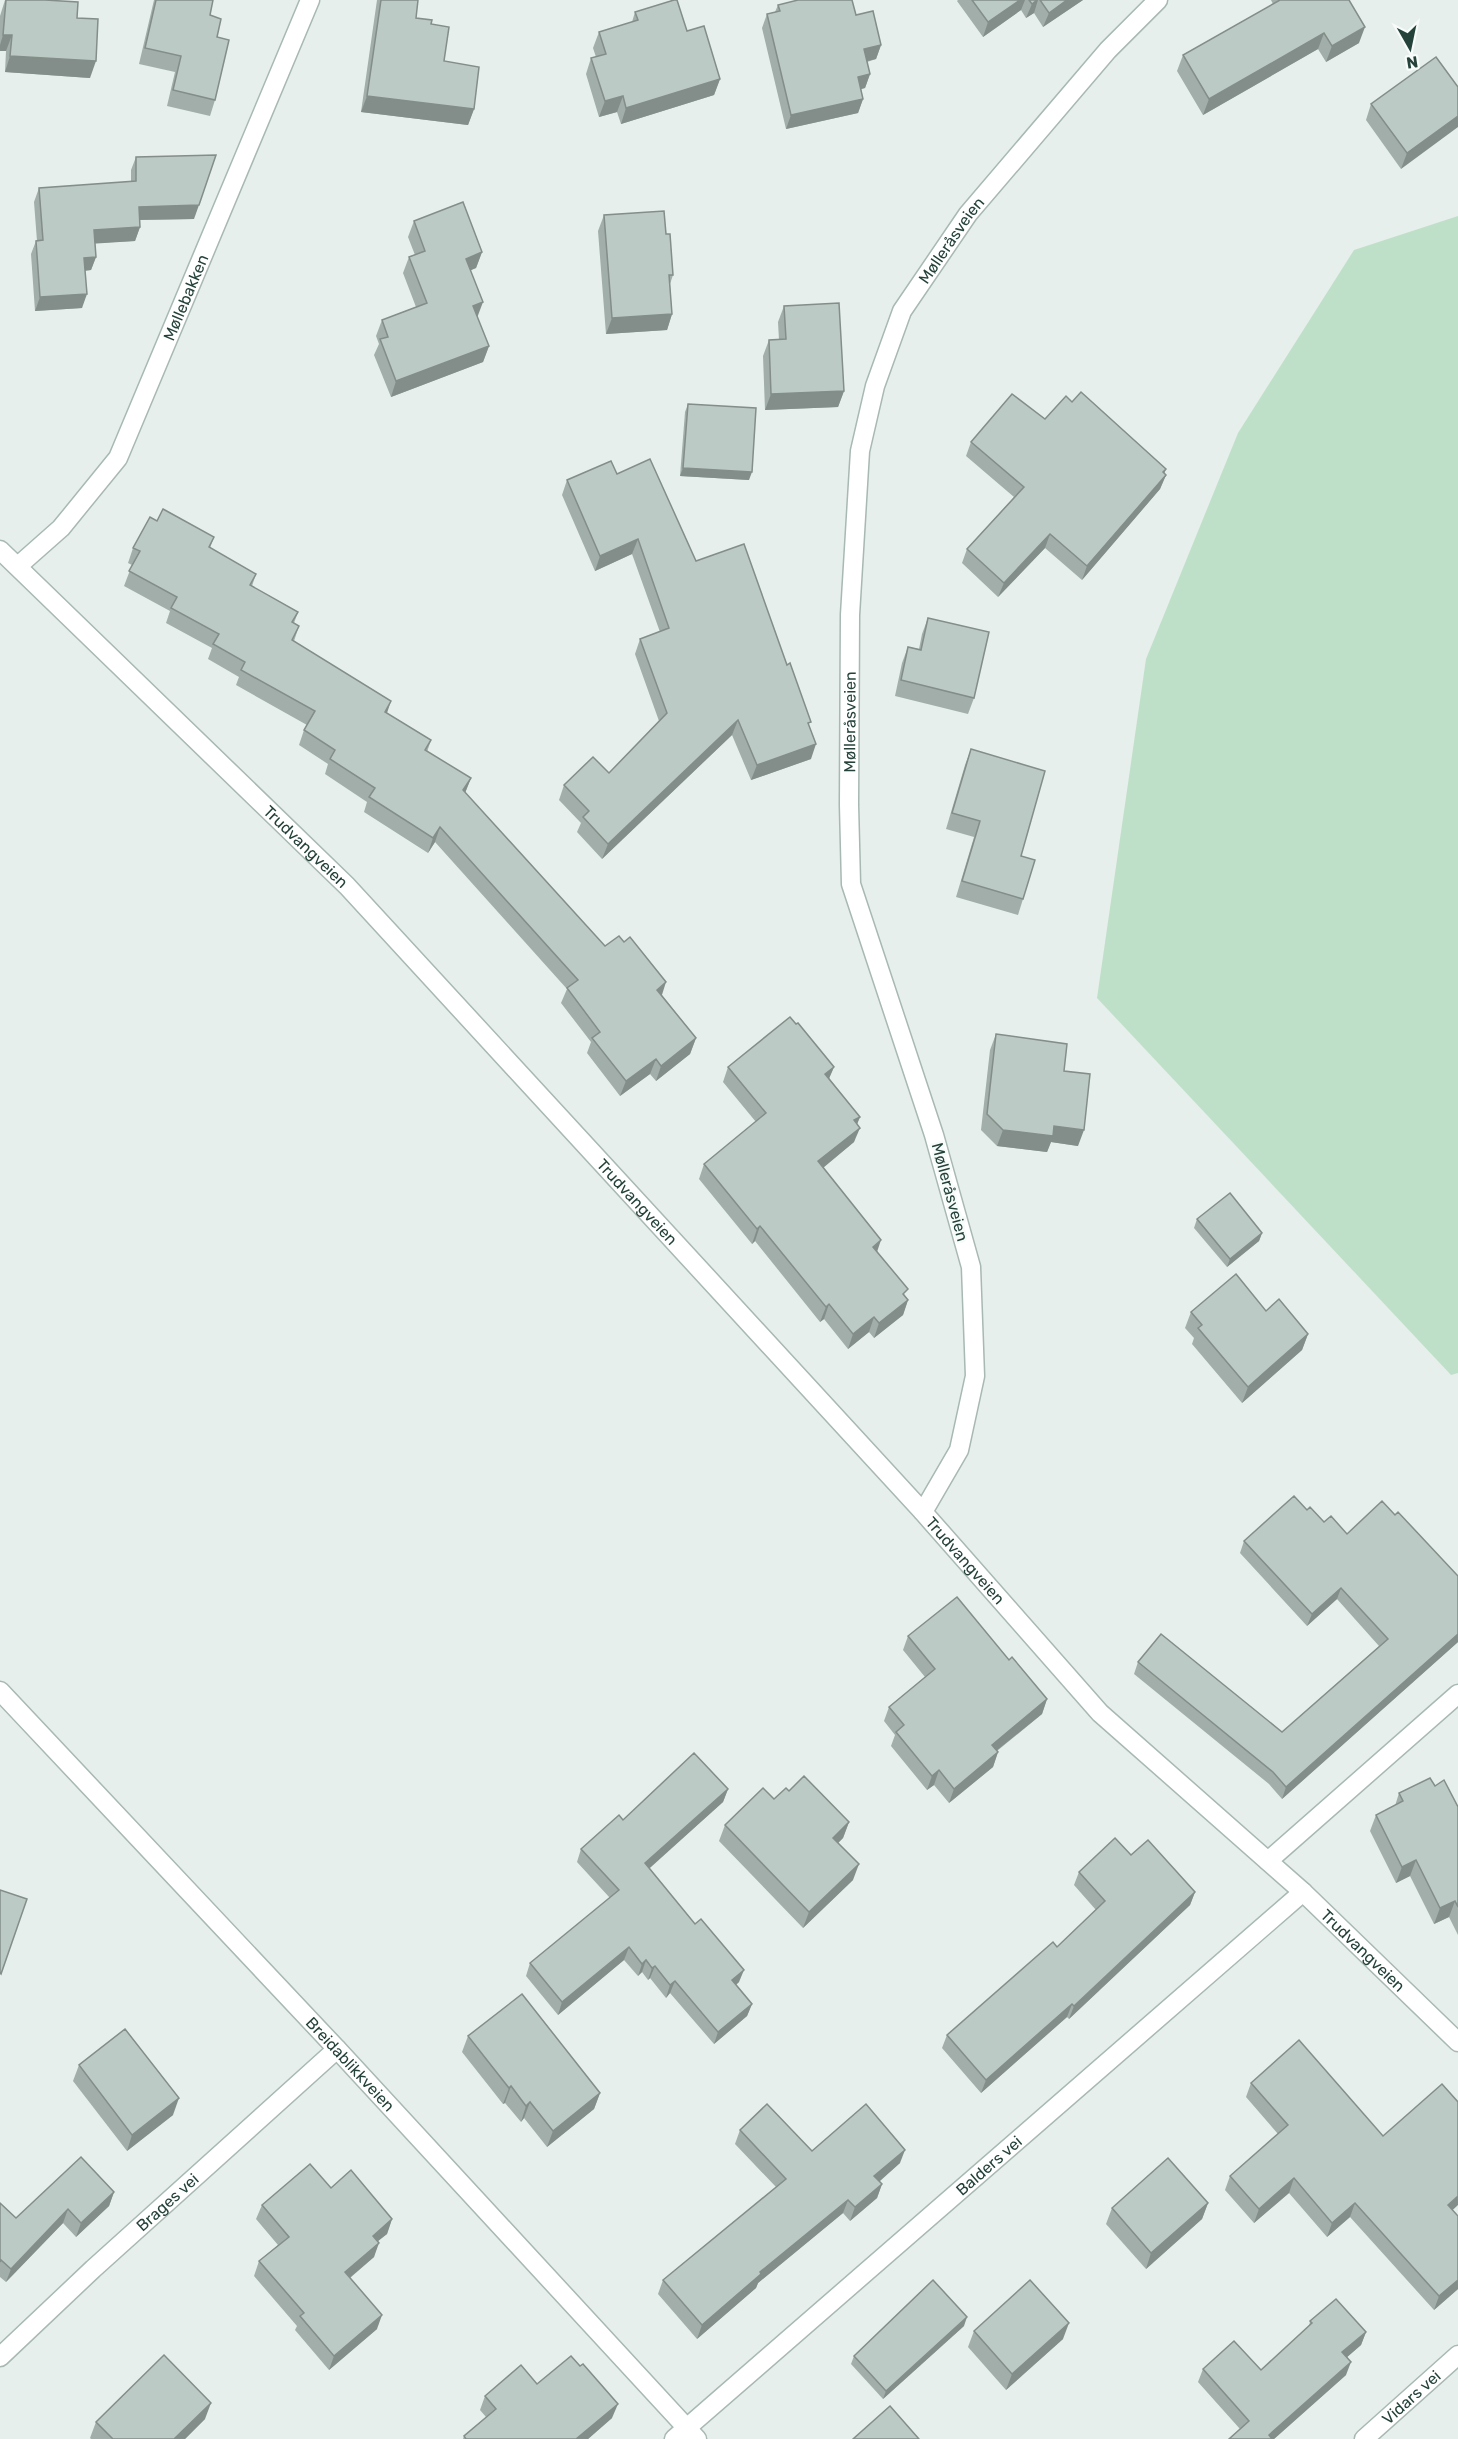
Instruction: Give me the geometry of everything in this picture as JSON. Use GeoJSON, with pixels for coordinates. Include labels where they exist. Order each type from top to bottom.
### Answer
{"type":"FeatureCollection","features":[{"type":"Feature","properties":{"kind":"street","name":"Møllebakken"},"geometry":{"type":"LineString","coordinates":[[18,566],[61,528],[118,458],[310,0]]}},
{"type":"Feature","properties":{"kind":"street","name":"Mølleråsveien"},"geometry":{"type":"LineString","coordinates":[[923,1512],[958,1450],[975,1376],[971,1267],[934,1135],[851,884],[850,615],[860,452],[875,386],[902,311],[968,214],[1108,50],[1158,0]]}},
{"type":"Feature","properties":{"kind":"street","name":"Trudvangveien"},"geometry":{"type":"LineString","coordinates":[[0,550],[347,886],[923,1512],[1100,1713],[1303,1892],[1458,2042]]}},
{"type":"Feature","properties":{"kind":"street","name":"Breidablikkveien"},"geometry":{"type":"LineString","coordinates":[[0,1691],[337,2049],[686,2435]]}},
{"type":"Feature","properties":{"kind":"street"},"geometry":{"type":"LineString","coordinates":[[1268,1861],[1458,1694]]}},
{"type":"Feature","properties":{"kind":"street","name":"Balders vei"},"geometry":{"type":"LineString","coordinates":[[686,2435],[1303,1892]]}},
{"type":"Feature","properties":{"kind":"street","name":"Brages vei"},"geometry":{"type":"LineString","coordinates":[[0,2357],[93,2269],[337,2049]]}},
{"type":"Feature","properties":{"kind":"street","name":"Vidars vei"},"geometry":{"type":"LineString","coordinates":[[1364,2439],[1458,2355]]}},
{"type":"Feature","properties":{"kind":"green space"},"geometry":{"type":"Polygon","coordinates":[[[1458,216],[1458,1373],[1451,1375],[1097,998],[1146,659],[1238,433],[1354,250],[1458,216]]]}},
{"type":"Feature","properties":{"kind":"building"},"geometry":{"type":"Polygon","coordinates":[[[6,0],[78,2],[77,18],[98,19],[96,61],[10,56],[12,35],[3,35],[6,0]]]}},
{"type":"Feature","properties":{"kind":"building"},"geometry":{"type":"Polygon","coordinates":[[[156,0],[213,0],[210,15],[221,19],[217,37],[229,40],[215,100],[173,90],[181,56],[145,48],[156,0]]]}},
{"type":"Feature","properties":{"kind":"building"},"geometry":{"type":"Polygon","coordinates":[[[381,0],[418,0],[416,18],[432,20],[431,24],[449,27],[444,61],[479,67],[474,109],[367,96],[381,0]]]}},
{"type":"Feature","properties":{"kind":"building"},"geometry":{"type":"Polygon","coordinates":[[[677,0],[687,31],[704,26],[720,79],[626,108],[623,96],[605,101],[591,58],[606,54],[599,32],[638,20],[635,12],[677,0]]]}},
{"type":"Feature","properties":{"kind":"building"},"geometry":{"type":"Polygon","coordinates":[[[798,0],[852,0],[856,15],[873,11],[881,45],[864,49],[870,74],[858,77],[863,99],[791,115],[767,14],[780,11],[778,5],[798,0]]]}},
{"type":"Feature","properties":{"kind":"building"},"geometry":{"type":"Polygon","coordinates":[[[972,0],[1020,0],[988,22],[972,0]]]}},
{"type":"Feature","properties":{"kind":"building"},"geometry":{"type":"Polygon","coordinates":[[[1040,0],[1067,0],[1049,13],[1040,0]]]}},
{"type":"Feature","properties":{"kind":"building"},"geometry":{"type":"Polygon","coordinates":[[[1280,0],[1349,0],[1365,27],[1332,46],[1324,33],[1209,99],[1183,55],[1280,0]]]}},
{"type":"Feature","properties":{"kind":"building"},"geometry":{"type":"Polygon","coordinates":[[[1436,57],[1458,87],[1458,116],[1407,153],[1371,104],[1436,57]]]}},
{"type":"Feature","properties":{"kind":"building"},"geometry":{"type":"Polygon","coordinates":[[[216,155],[199,205],[139,207],[140,227],[94,230],[96,257],[84,258],[87,294],[40,297],[36,241],[43,240],[39,188],[136,181],[136,157],[216,155]]]}},
{"type":"Feature","properties":{"kind":"building"},"geometry":{"type":"Polygon","coordinates":[[[463,202],[482,252],[466,259],[483,302],[473,306],[489,346],[396,381],[380,339],[388,337],[382,320],[427,303],[409,257],[425,251],[414,221],[463,202]]]}},
{"type":"Feature","properties":{"kind":"building"},"geometry":{"type":"Polygon","coordinates":[[[664,211],[666,234],[670,234],[673,275],[669,275],[672,314],[612,318],[604,215],[664,211]]]}},
{"type":"Feature","properties":{"kind":"building"},"geometry":{"type":"Polygon","coordinates":[[[839,303],[844,391],[771,394],[769,340],[786,339],[784,306],[839,303]]]}},
{"type":"Feature","properties":{"kind":"building"},"geometry":{"type":"Polygon","coordinates":[[[1081,392],[1166,469],[1163,472],[1166,475],[1087,566],[1050,534],[1004,583],[967,549],[1024,487],[971,442],[1012,394],[1045,419],[1066,396],[1072,402],[1081,392]]]}},
{"type":"Feature","properties":{"kind":"building"},"geometry":{"type":"Polygon","coordinates":[[[688,404],[756,408],[752,472],[683,468],[688,404]]]}},
{"type":"Feature","properties":{"kind":"building"},"geometry":{"type":"Polygon","coordinates":[[[650,459],[696,561],[744,544],[787,665],[790,663],[811,722],[808,723],[816,744],[757,765],[738,720],[608,844],[583,817],[589,811],[564,785],[593,757],[609,773],[667,713],[640,639],[669,628],[638,539],[600,556],[567,480],[611,461],[617,474],[650,459]]]}},
{"type":"Feature","properties":{"kind":"building"},"geometry":{"type":"Polygon","coordinates":[[[163,509],[214,537],[209,547],[256,574],[250,585],[298,612],[292,622],[299,626],[292,640],[391,701],[385,712],[431,740],[425,750],[471,778],[463,790],[605,946],[619,936],[624,942],[630,937],[666,982],[657,990],[696,1038],[661,1066],[656,1059],[626,1081],[592,1038],[600,1032],[567,988],[578,980],[440,827],[433,838],[369,797],[375,788],[330,759],[335,750],[304,730],[315,711],[241,670],[245,662],[213,644],[219,634],[171,608],[177,597],[129,571],[140,551],[133,548],[150,517],[157,521],[163,509]]]}},
{"type":"Feature","properties":{"kind":"building"},"geometry":{"type":"Polygon","coordinates":[[[928,618],[989,632],[974,698],[901,680],[908,647],[921,650],[928,618]]]}},
{"type":"Feature","properties":{"kind":"building"},"geometry":{"type":"Polygon","coordinates":[[[971,749],[1045,771],[1021,856],[1035,860],[1023,899],[962,881],[980,821],[952,813],[971,749]]]}},
{"type":"Feature","properties":{"kind":"building"},"geometry":{"type":"Polygon","coordinates":[[[790,1017],[796,1024],[798,1023],[834,1067],[825,1074],[860,1117],[854,1120],[860,1128],[818,1161],[881,1240],[873,1247],[908,1289],[903,1294],[908,1300],[879,1323],[874,1317],[853,1334],[829,1304],[826,1307],[760,1226],[757,1229],[704,1164],[766,1113],[728,1067],[790,1017]]]}},
{"type":"Feature","properties":{"kind":"building"},"geometry":{"type":"Polygon","coordinates":[[[996,1034],[1067,1044],[1064,1071],[1090,1074],[1084,1130],[1054,1126],[1053,1136],[1003,1130],[987,1114],[996,1034]]]}},
{"type":"Feature","properties":{"kind":"building"},"geometry":{"type":"Polygon","coordinates":[[[1230,1193],[1262,1233],[1230,1259],[1197,1219],[1230,1193]]]}},
{"type":"Feature","properties":{"kind":"building"},"geometry":{"type":"Polygon","coordinates":[[[1236,1274],[1266,1311],[1279,1299],[1308,1334],[1248,1387],[1198,1328],[1202,1325],[1191,1312],[1236,1274]]]}},
{"type":"Feature","properties":{"kind":"building"},"geometry":{"type":"Polygon","coordinates":[[[1294,1496],[1307,1510],[1310,1507],[1324,1522],[1331,1516],[1347,1534],[1382,1501],[1395,1515],[1398,1512],[1458,1576],[1458,1634],[1286,1787],[1273,1772],[1138,1662],[1161,1634],[1282,1732],[1388,1639],[1341,1588],[1312,1614],[1244,1541],[1294,1496]]]}},
{"type":"Feature","properties":{"kind":"building"},"geometry":{"type":"Polygon","coordinates":[[[957,1597],[1009,1660],[1012,1657],[1047,1699],[992,1745],[998,1752],[954,1789],[939,1770],[932,1776],[896,1732],[904,1725],[889,1707],[935,1669],[908,1636],[957,1597]]]}},
{"type":"Feature","properties":{"kind":"building"},"geometry":{"type":"Polygon","coordinates":[[[694,1753],[728,1789],[645,1863],[695,1924],[701,1919],[744,1970],[732,1980],[752,2004],[718,2032],[675,1981],[670,1985],[655,1966],[652,1968],[646,1960],[642,1964],[629,1947],[562,2002],[530,1963],[619,1890],[581,1849],[619,1815],[623,1820],[694,1753]]]}},
{"type":"Feature","properties":{"kind":"building"},"geometry":{"type":"Polygon","coordinates":[[[804,1776],[849,1822],[833,1838],[859,1864],[809,1912],[725,1825],[763,1788],[774,1799],[786,1788],[789,1791],[804,1776]]]}},
{"type":"Feature","properties":{"kind":"building"},"geometry":{"type":"Polygon","coordinates":[[[1430,1778],[1435,1786],[1444,1780],[1458,1807],[1458,1907],[1455,1901],[1440,1908],[1416,1860],[1402,1867],[1376,1815],[1403,1801],[1399,1793],[1430,1778]]]}},
{"type":"Feature","properties":{"kind":"building"},"geometry":{"type":"Polygon","coordinates":[[[1115,1838],[1131,1855],[1148,1840],[1195,1892],[1074,2006],[1072,2004],[986,2080],[947,2035],[1053,1942],[1057,1947],[1105,1901],[1079,1872],[1115,1838]]]}},
{"type":"Feature","properties":{"kind":"building"},"geometry":{"type":"Polygon","coordinates":[[[0,1890],[27,1899],[1,1974],[0,1973],[0,1890]]]}},
{"type":"Feature","properties":{"kind":"building"},"geometry":{"type":"Polygon","coordinates":[[[522,1994],[600,2093],[553,2131],[530,2102],[526,2106],[511,2086],[509,2088],[468,2036],[522,1994]]]}},
{"type":"Feature","properties":{"kind":"building"},"geometry":{"type":"Polygon","coordinates":[[[125,2029],[179,2098],[132,2135],[79,2065],[125,2029]]]}},
{"type":"Feature","properties":{"kind":"building"},"geometry":{"type":"Polygon","coordinates":[[[1299,2040],[1383,2136],[1442,2084],[1458,2102],[1458,2196],[1448,2205],[1458,2216],[1458,2280],[1439,2296],[1355,2203],[1332,2223],[1294,2178],[1259,2209],[1230,2176],[1288,2125],[1251,2083],[1299,2040]]]}},
{"type":"Feature","properties":{"kind":"building"},"geometry":{"type":"Polygon","coordinates":[[[767,2104],[812,2151],[866,2104],[905,2150],[874,2176],[882,2184],[855,2207],[848,2200],[760,2272],[761,2274],[702,2325],[663,2280],[786,2179],[740,2130],[767,2104]]]}},
{"type":"Feature","properties":{"kind":"building"},"geometry":{"type":"Polygon","coordinates":[[[81,2157],[114,2192],[81,2223],[68,2209],[11,2269],[1,2260],[0,2262],[0,2203],[16,2218],[81,2157]]]}},
{"type":"Feature","properties":{"kind":"building"},"geometry":{"type":"Polygon","coordinates":[[[1168,2158],[1208,2203],[1151,2253],[1112,2208],[1168,2158]]]}},
{"type":"Feature","properties":{"kind":"building"},"geometry":{"type":"Polygon","coordinates":[[[310,2164],[331,2188],[351,2170],[392,2219],[373,2236],[379,2243],[345,2272],[382,2315],[334,2356],[300,2316],[304,2313],[259,2261],[289,2237],[262,2205],[310,2164]]]}},
{"type":"Feature","properties":{"kind":"building"},"geometry":{"type":"Polygon","coordinates":[[[933,2280],[967,2317],[886,2391],[854,2356],[933,2280]]]}},
{"type":"Feature","properties":{"kind":"building"},"geometry":{"type":"Polygon","coordinates":[[[1030,2280],[1069,2323],[1012,2374],[974,2331],[1030,2280]]]}},
{"type":"Feature","properties":{"kind":"building"},"geometry":{"type":"Polygon","coordinates":[[[1336,2299],[1366,2332],[1342,2352],[1351,2362],[1269,2435],[1272,2439],[1229,2439],[1249,2421],[1203,2369],[1234,2341],[1261,2370],[1312,2323],[1310,2321],[1336,2299]]]}},
{"type":"Feature","properties":{"kind":"building"},"geometry":{"type":"Polygon","coordinates":[[[164,2355],[211,2403],[174,2439],[113,2439],[96,2422],[164,2355]]]}},
{"type":"Feature","properties":{"kind":"building"},"geometry":{"type":"Polygon","coordinates":[[[571,2356],[580,2366],[583,2364],[618,2404],[576,2439],[466,2439],[464,2436],[496,2409],[485,2396],[521,2365],[537,2384],[571,2356]]]}},
{"type":"Feature","properties":{"kind":"building"},"geometry":{"type":"Polygon","coordinates":[[[890,2406],[919,2439],[853,2439],[890,2406]]]}}]}
